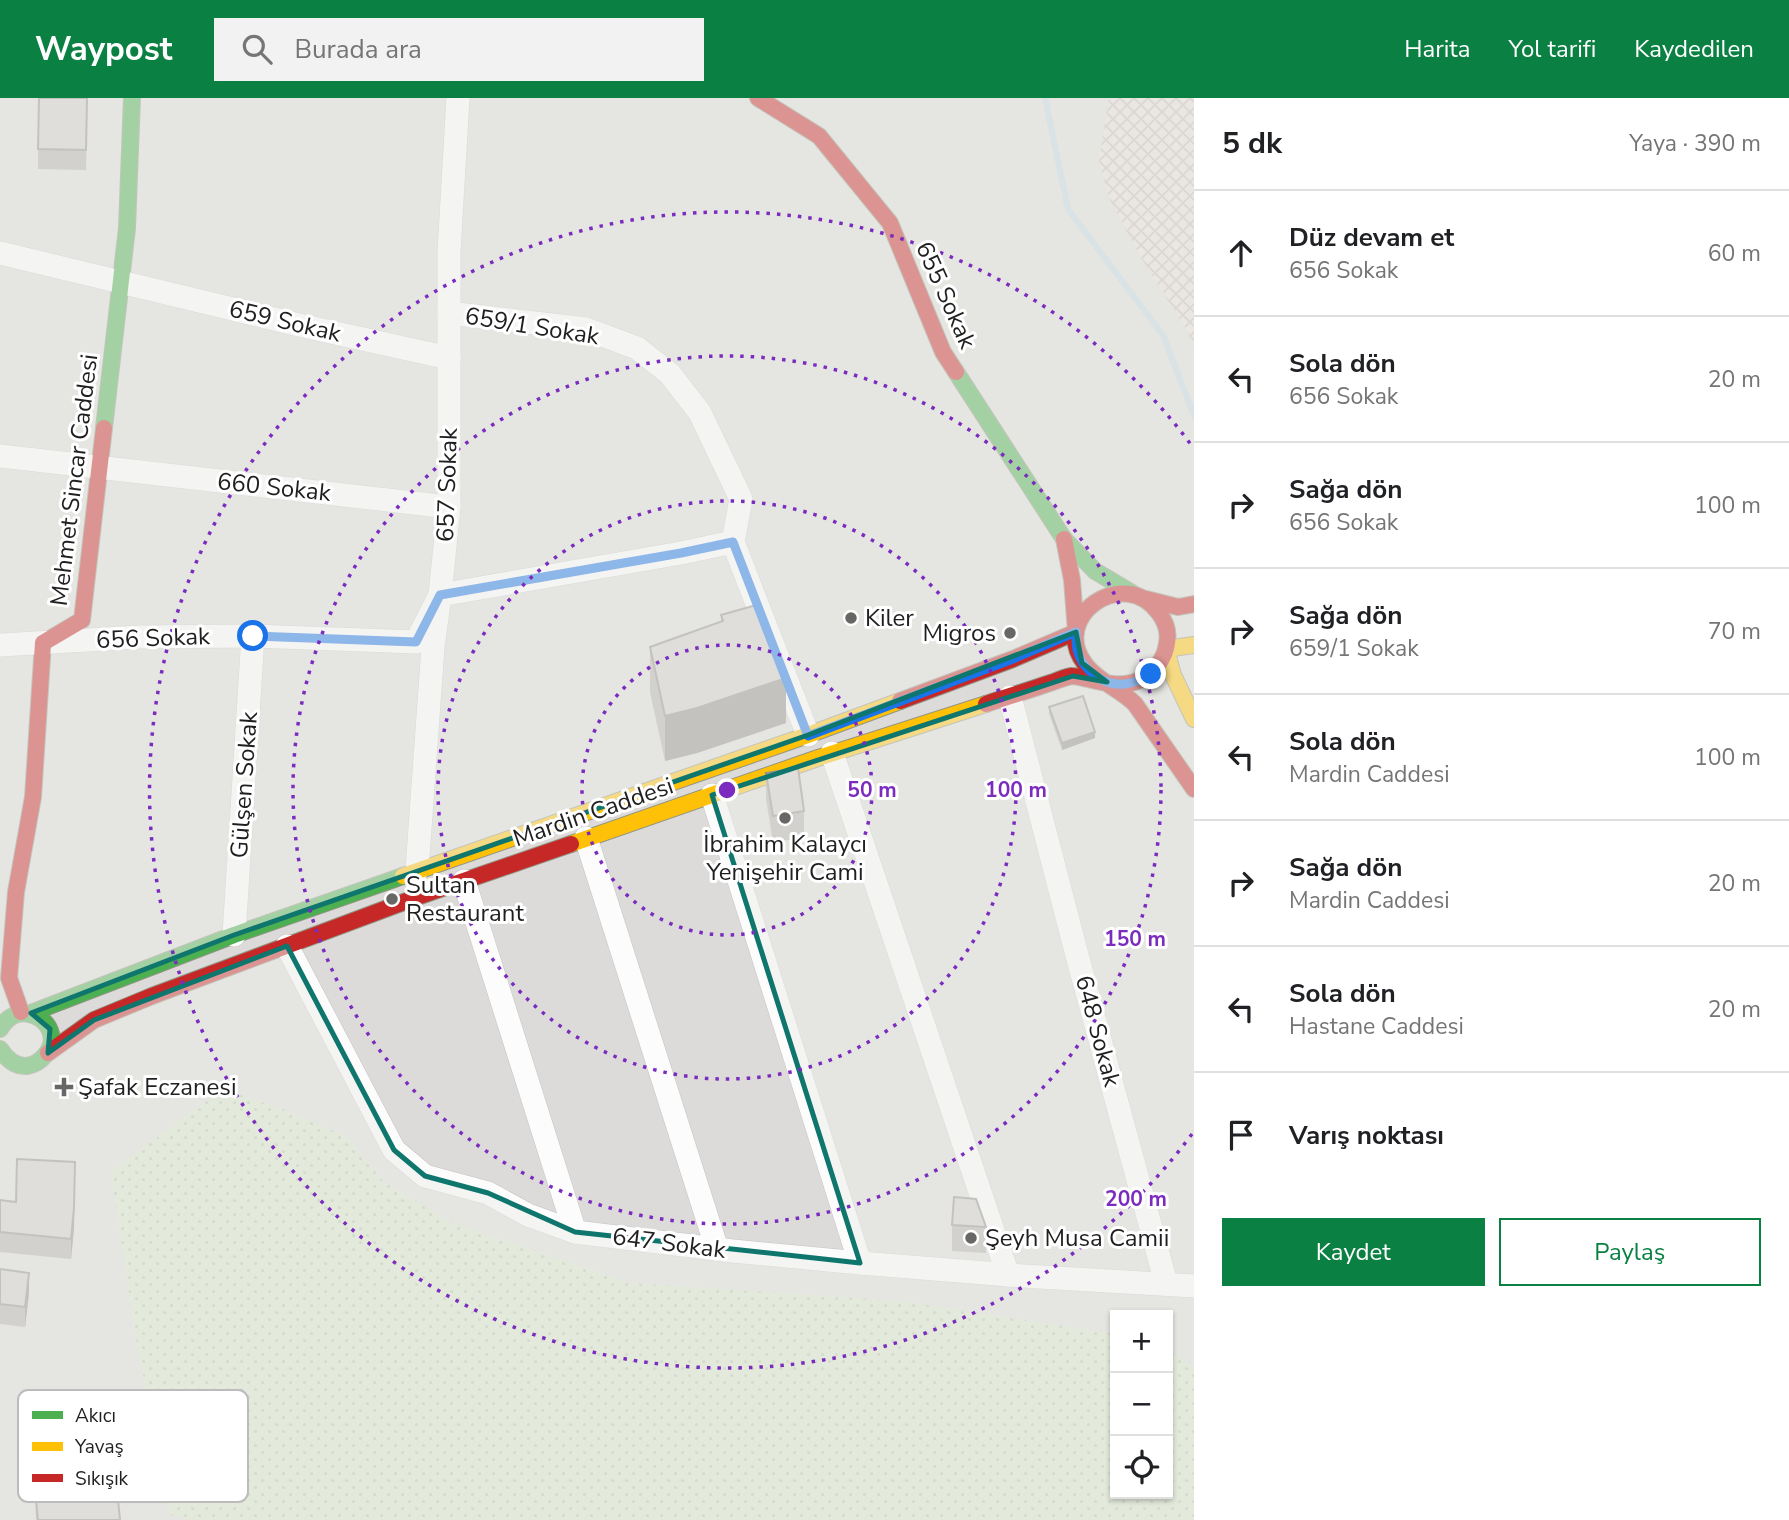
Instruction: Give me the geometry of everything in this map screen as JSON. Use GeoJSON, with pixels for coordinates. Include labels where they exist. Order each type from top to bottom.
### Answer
{"type":"FeatureCollection","features":[{"type":"Feature","properties":{"kind":"street","name":"Mehmet Sincar Caddesi"},"geometry":{"type":"LineString","coordinates":[[43,643],[82,620],[127,228],[132,98]]}},
{"type":"Feature","properties":{"kind":"street","name":"657 Sokak"},"geometry":{"type":"LineString","coordinates":[[417,870],[433,647],[449,507],[449,252],[458,98]]}},
{"type":"Feature","properties":{"kind":"street","name":"655 Sokak"},"geometry":{"type":"LineString","coordinates":[[758,98],[819,136],[890,223],[943,352],[1064,539],[1096,571],[1139,596]]}},
{"type":"Feature","properties":{"kind":"street","name":"659 Sokak"},"geometry":{"type":"LineString","coordinates":[[0,253],[449,358]]}},
{"type":"Feature","properties":{"kind":"street","name":"659/1 Sokak"},"geometry":{"type":"LineString","coordinates":[[449,313],[586,329],[637,348],[670,374],[700,413],[741,499],[733,542]]}},
{"type":"Feature","properties":{"kind":"street","name":"660 Sokak"},"geometry":{"type":"LineString","coordinates":[[0,456],[449,507]]}},
{"type":"Feature","properties":{"kind":"street","name":"655 Sokak"},"geometry":{"type":"LineString","coordinates":[[1064,539],[1072,580],[1076,632]]}},
{"type":"Feature","properties":{"kind":"street"},"geometry":{"type":"LineString","coordinates":[[440,595],[733,542],[808,736]]}},
{"type":"Feature","properties":{"kind":"street"},"geometry":{"type":"LineString","coordinates":[[1194,604],[1178,607],[1117,592],[1103,596],[1090,605],[1080,617],[1076,632],[1076,648],[1082,663],[1133,703],[1194,789]]}},
{"type":"Feature","properties":{"kind":"street","name":"656 Sokak"},"geometry":{"type":"LineString","coordinates":[[0,645],[139,637],[253,636],[416,642],[440,595]]}},
{"type":"Feature","properties":{"kind":"street"},"geometry":{"type":"LineString","coordinates":[[1107,682],[1123,684],[1138,681],[1151,674],[1161,663],[1168,635],[1164,621],[1157,608],[1139,596]]}},
{"type":"Feature","properties":{"kind":"street","name":"Mardin Caddesi"},"geometry":{"type":"LineString","coordinates":[[0,1029],[7,1018],[417,870],[808,736],[1013,659],[1076,632]]}},
{"type":"Feature","properties":{"kind":"street","name":"Gülşen Sokak"},"geometry":{"type":"LineString","coordinates":[[234,935],[253,636]]}},
{"type":"Feature","properties":{"kind":"street"},"geometry":{"type":"LineString","coordinates":[[43,643],[33,797],[8,892],[9,978],[27,1012],[39,1016],[50,1029],[51,1045],[48,1053]]}},
{"type":"Feature","properties":{"kind":"street"},"geometry":{"type":"LineString","coordinates":[[1166,649],[1194,645]]}},
{"type":"Feature","properties":{"kind":"street"},"geometry":{"type":"LineString","coordinates":[[1166,649],[1173,675],[1194,719]]}},
{"type":"Feature","properties":{"kind":"street","name":"Mardin Caddesi"},"geometry":{"type":"LineString","coordinates":[[4,1060],[25,1066],[42,1060],[94,1020],[152,996],[464,881],[712,794],[1073,676],[1107,682]]}},
{"type":"Feature","properties":{"kind":"street","name":"648 Sokak"},"geometry":{"type":"LineString","coordinates":[[1010,697],[1166,1283]]}},
{"type":"Feature","properties":{"kind":"street"},"geometry":{"type":"LineString","coordinates":[[832,753],[1008,1275]]}},
{"type":"Feature","properties":{"kind":"street"},"geometry":{"type":"LineString","coordinates":[[712,794],[860,1264]]}},
{"type":"Feature","properties":{"kind":"street"},"geometry":{"type":"LineString","coordinates":[[586,838],[717,1249]]}},
{"type":"Feature","properties":{"kind":"street"},"geometry":{"type":"LineString","coordinates":[[464,881],[575,1232]]}},
{"type":"Feature","properties":{"kind":"street","name":"647 Sokak"},"geometry":{"type":"LineString","coordinates":[[287,946],[394,1150],[425,1176],[488,1193],[528,1215],[575,1232],[717,1249],[860,1264],[1194,1286]]}},
{"type":"Feature","properties":{"kind":"highlighted area"},"geometry":{"type":"Polygon","coordinates":[[[1076,632],[1082,663],[1107,682],[1073,676],[712,795],[860,1263],[575,1232],[488,1193],[425,1176],[394,1150],[287,946],[94,1020],[48,1053],[50,1029],[31,1013],[234,935],[808,735],[1076,632]]]}},
{"type":"Feature","properties":{"kind":"shaded area"},"geometry":{"type":"Polygon","coordinates":[[[0,98],[1194,98],[1194,1520],[0,1520],[0,98]]]}},
{"type":"Feature","properties":{"kind":"shaded area"},"geometry":{"type":"Polygon","coordinates":[[[1109,98],[1194,98],[1194,347],[1109,198],[1099,160],[1109,98]]]}},
{"type":"Feature","properties":{"kind":"green space"},"geometry":{"type":"Polygon","coordinates":[[[222,1089],[285,1110],[347,1137],[383,1181],[450,1222],[631,1283],[901,1301],[1110,1333],[1110,1499],[1173,1499],[1173,1353],[1194,1369],[1194,1520],[191,1520],[170,1515],[167,1502],[248,1502],[248,1390],[146,1390],[111,1172],[222,1089]]]}},
{"type":"Feature","properties":{"kind":"building"},"geometry":{"type":"Polygon","coordinates":[[[39,98],[87,98],[86,150],[38,149],[39,98]]]}},
{"type":"Feature","properties":{"kind":"building"},"geometry":{"type":"Polygon","coordinates":[[[760,604],[786,678],[665,716],[650,647],[723,621],[721,615],[760,604]]]}},
{"type":"Feature","properties":{"kind":"building"},"geometry":{"type":"Polygon","coordinates":[[[1083,696],[1095,732],[1062,743],[1049,707],[1083,696]]]}},
{"type":"Feature","properties":{"kind":"building"},"geometry":{"type":"Polygon","coordinates":[[[798,768],[804,811],[773,816],[766,773],[798,768]]]}},
{"type":"Feature","properties":{"kind":"building"},"geometry":{"type":"Polygon","coordinates":[[[17,1159],[75,1162],[71,1239],[0,1232],[0,1200],[16,1202],[17,1159]]]}},
{"type":"Feature","properties":{"kind":"building"},"geometry":{"type":"Polygon","coordinates":[[[954,1197],[976,1199],[986,1227],[952,1225],[954,1197]]]}},
{"type":"Feature","properties":{"kind":"building"},"geometry":{"type":"Polygon","coordinates":[[[0,1269],[29,1273],[25,1307],[0,1304],[0,1269]]]}},
{"type":"Feature","properties":{"kind":"building"},"geometry":{"type":"Polygon","coordinates":[[[36,1502],[118,1502],[120,1520],[38,1520],[36,1502]]]}},
{"type":"Feature","properties":{"kind":"waterway"},"geometry":{"type":"LineString","coordinates":[[1045,98],[1068,209],[1163,335],[1194,416]]}},
{"type":"Feature","properties":{"kind":"traffic: fast"},"geometry":{"type":"LineString","coordinates":[[104,428],[127,228],[132,98]]}},
{"type":"Feature","properties":{"kind":"traffic: fast"},"geometry":{"type":"LineString","coordinates":[[956,372],[1064,539],[1095,571],[1132,593]]}},
{"type":"Feature","properties":{"kind":"traffic: fast"},"geometry":{"type":"LineString","coordinates":[[31,1013],[234,935],[403,876]]}},
{"type":"Feature","properties":{"kind":"traffic: fast"},"geometry":{"type":"LineString","coordinates":[[0,1029],[11,1017],[29,1014],[45,1023],[52,1039],[46,1054],[27,1066],[11,1061],[0,1049]]}},
{"type":"Feature","properties":{"kind":"traffic: slow"},"geometry":{"type":"LineString","coordinates":[[1166,649],[1194,645]]}},
{"type":"Feature","properties":{"kind":"traffic: slow"},"geometry":{"type":"LineString","coordinates":[[1166,649],[1173,675],[1194,719]]}},
{"type":"Feature","properties":{"kind":"traffic: slow"},"geometry":{"type":"LineString","coordinates":[[403,876],[900,701]]}},
{"type":"Feature","properties":{"kind":"traffic: slow"},"geometry":{"type":"LineString","coordinates":[[571,844],[818,758],[986,704]]}},
{"type":"Feature","properties":{"kind":"traffic: jam"},"geometry":{"type":"LineString","coordinates":[[758,98],[819,136],[890,223],[943,352],[956,372]]}},
{"type":"Feature","properties":{"kind":"traffic: jam"},"geometry":{"type":"LineString","coordinates":[[21,1012],[9,978],[16,892],[33,797],[43,643],[82,620],[104,428]]}},
{"type":"Feature","properties":{"kind":"traffic: jam"},"geometry":{"type":"LineString","coordinates":[[900,701],[1013,659],[1076,632],[1072,580],[1064,539]]}},
{"type":"Feature","properties":{"kind":"traffic: jam"},"geometry":{"type":"LineString","coordinates":[[986,704],[1066,677],[1072,676],[1078,677],[1101,682],[1107,683],[1121,684],[1145,677],[1161,660],[1166,649],[1167,635],[1161,616],[1144,599],[1128,594],[1111,595],[1095,602],[1083,614],[1076,629],[1076,646],[1090,670],[1102,680],[1109,685],[1123,694],[1135,704],[1194,789]]}},
{"type":"Feature","properties":{"kind":"traffic: jam"},"geometry":{"type":"LineString","coordinates":[[1146,599],[1178,607],[1194,604]]}},
{"type":"Feature","properties":{"kind":"traffic: jam"},"geometry":{"type":"LineString","coordinates":[[48,1053],[94,1020],[152,996],[420,896],[571,844]]}},
{"type":"Feature","properties":{"kind":"place","name":"Kiler"},"geometry":{"type":"Point","coordinates":[851,618]}},
{"type":"Feature","properties":{"kind":"place","name":"Migros"},"geometry":{"type":"Point","coordinates":[1010,633]}},
{"type":"Feature","properties":{"kind":"place","name":"İbrahim Kalaycı Yenişehir Cami"},"geometry":{"type":"Point","coordinates":[785,818]}},
{"type":"Feature","properties":{"kind":"place","name":"Sultan Restaurant"},"geometry":{"type":"Point","coordinates":[392,899]}},
{"type":"Feature","properties":{"kind":"place","name":"Şafak Eczanesi"},"geometry":{"type":"Point","coordinates":[64,1087]}},
{"type":"Feature","properties":{"kind":"place","name":"Şeyh Musa Camii"},"geometry":{"type":"Point","coordinates":[971,1238]}},
{"type":"Feature","properties":{"kind":"route"},"geometry":{"type":"LineString","coordinates":[[253,636],[416,642],[440,595],[733,542],[808,736],[1013,659],[1076,632],[1076,648],[1082,663],[1093,674],[1107,682],[1123,684],[1138,681],[1151,674]]}}]}
